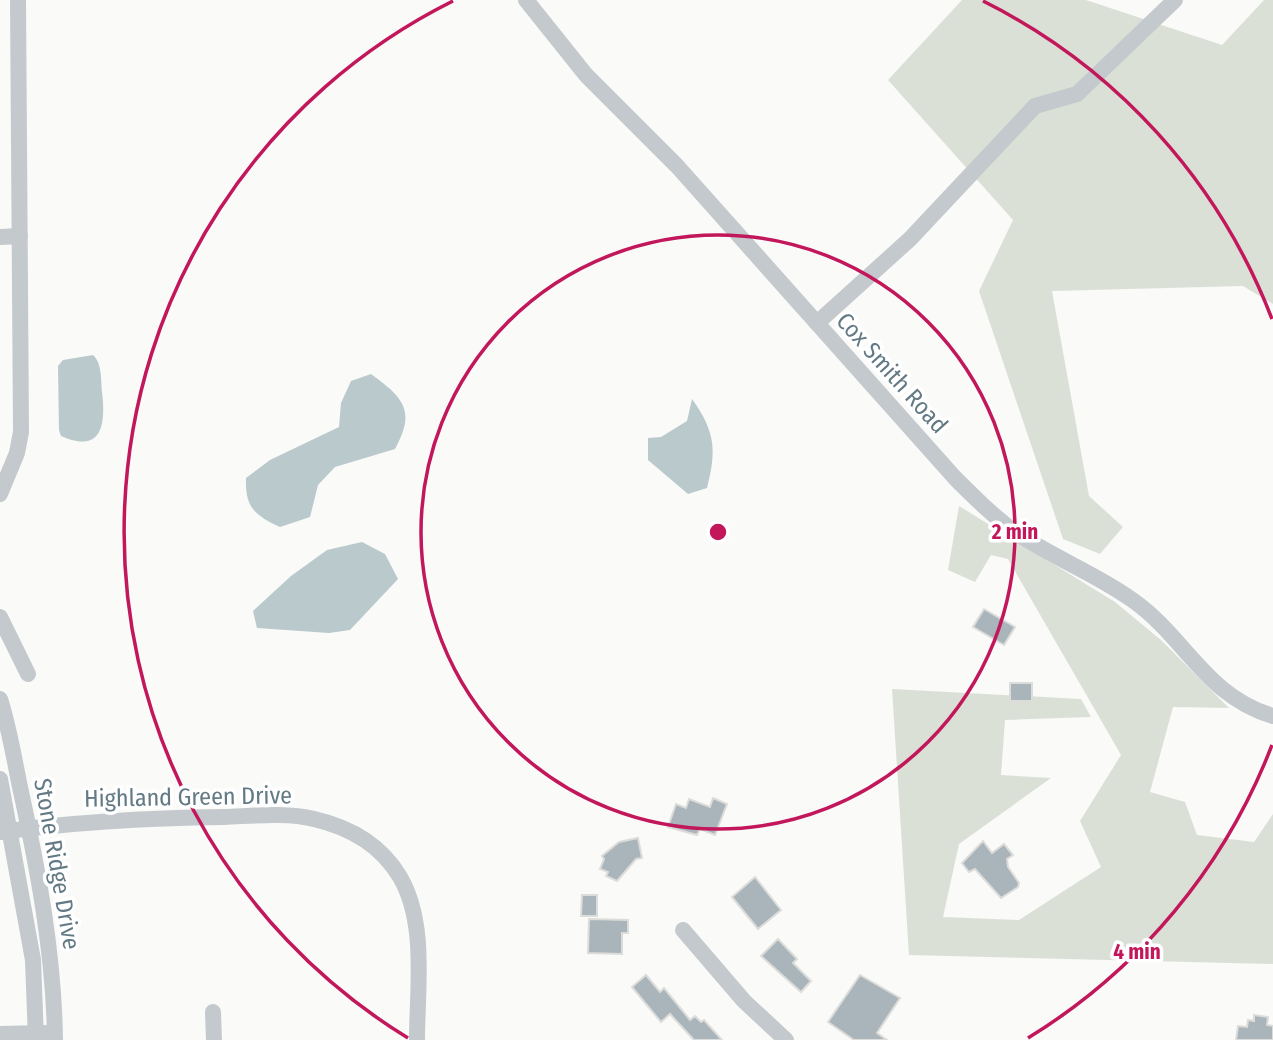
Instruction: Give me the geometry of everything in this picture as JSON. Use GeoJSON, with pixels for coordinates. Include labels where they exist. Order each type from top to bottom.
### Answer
{"type":"FeatureCollection","features":[{"type":"Feature","properties":{"kind":"street"},"geometry":{"type":"LineString","coordinates":[[0,494],[17,453],[21,432],[18,0]]}},
{"type":"Feature","properties":{"kind":"street","name":"Cox Smith Road"},"geometry":{"type":"LineString","coordinates":[[526,0],[586,75],[677,166],[955,478],[987,510],[1015,531],[1132,599],[1164,628],[1220,689],[1245,706],[1273,716]]}},
{"type":"Feature","properties":{"kind":"street"},"geometry":{"type":"LineString","coordinates":[[817,323],[910,239],[1035,106],[1077,94],[1175,0]]}},
{"type":"Feature","properties":{"kind":"street"},"geometry":{"type":"LineString","coordinates":[[0,237],[20,236]]}},
{"type":"Feature","properties":{"kind":"street"},"geometry":{"type":"LineString","coordinates":[[0,617],[28,674]]}},
{"type":"Feature","properties":{"kind":"street","name":"Stone Ridge Drive"},"geometry":{"type":"LineString","coordinates":[[1,703],[29,828],[51,961],[55,1036]]}},
{"type":"Feature","properties":{"kind":"street","name":"Stone Ridge Drive"},"geometry":{"type":"LineString","coordinates":[[0,779],[5,831],[33,960],[36,1037]]}},
{"type":"Feature","properties":{"kind":"street","name":"Highland Green Drive"},"geometry":{"type":"LineString","coordinates":[[5,831],[123,819],[278,816],[312,818],[357,834],[372,844],[400,876],[413,911],[417,1040]]}},
{"type":"Feature","properties":{"kind":"street"},"geometry":{"type":"LineString","coordinates":[[683,930],[744,1001],[786,1040]]}},
{"type":"Feature","properties":{"kind":"street"},"geometry":{"type":"LineString","coordinates":[[213,1012],[214,1040]]}},
{"type":"Feature","properties":{"kind":"street"},"geometry":{"type":"LineString","coordinates":[[0,1034],[55,1036]]}},
{"type":"Feature","properties":{"kind":"shaded area"},"geometry":{"type":"Polygon","coordinates":[[[962,0],[1086,0],[1222,45],[1264,0],[1273,0],[1273,304],[1243,286],[1052,291],[1089,496],[1123,527],[1100,554],[1063,539],[979,291],[1013,220],[888,80],[962,0]]]}},
{"type":"Feature","properties":{"kind":"shaded area"},"geometry":{"type":"Polygon","coordinates":[[[93,355],[100,372],[102,425],[93,439],[75,441],[61,436],[59,430],[58,366],[63,360],[93,355]]]}},
{"type":"Feature","properties":{"kind":"shaded area"},"geometry":{"type":"Polygon","coordinates":[[[371,374],[399,398],[403,406],[405,425],[395,449],[335,467],[318,485],[310,517],[280,527],[258,514],[249,503],[246,478],[270,460],[339,427],[341,403],[351,381],[371,374]]]}},
{"type":"Feature","properties":{"kind":"shaded area"},"geometry":{"type":"Polygon","coordinates":[[[692,399],[709,431],[713,452],[707,488],[688,494],[648,460],[648,438],[661,437],[687,421],[692,399]]]}},
{"type":"Feature","properties":{"kind":"shaded area"},"geometry":{"type":"Polygon","coordinates":[[[959,506],[1115,602],[1161,640],[1229,708],[1173,707],[1150,792],[1185,802],[1197,835],[1254,842],[1273,814],[1273,964],[909,955],[892,689],[1081,699],[1091,717],[1005,720],[1001,775],[1051,778],[959,844],[943,917],[1019,920],[1101,867],[1080,821],[1121,755],[1008,559],[991,555],[975,582],[948,570],[959,506]]]}},
{"type":"Feature","properties":{"kind":"shaded area"},"geometry":{"type":"Polygon","coordinates":[[[362,542],[385,554],[398,579],[350,630],[329,633],[257,628],[253,611],[291,576],[327,550],[362,542]]]}},
{"type":"Feature","properties":{"kind":"building"},"geometry":{"type":"Polygon","coordinates":[[[984,609],[1015,627],[1004,645],[973,627],[984,609]]]}},
{"type":"Feature","properties":{"kind":"building"},"geometry":{"type":"Polygon","coordinates":[[[1010,683],[1032,683],[1032,701],[1010,701],[1010,683]]]}},
{"type":"Feature","properties":{"kind":"building"},"geometry":{"type":"Polygon","coordinates":[[[713,798],[727,804],[715,835],[700,829],[697,835],[668,827],[676,804],[686,808],[689,799],[710,807],[713,798]]]}},
{"type":"Feature","properties":{"kind":"building"},"geometry":{"type":"Polygon","coordinates":[[[638,838],[642,858],[636,859],[617,881],[606,876],[608,872],[600,869],[604,859],[602,856],[619,842],[638,838]]]}},
{"type":"Feature","properties":{"kind":"building"},"geometry":{"type":"Polygon","coordinates":[[[983,841],[992,853],[1004,844],[1013,855],[1007,859],[1008,867],[1019,883],[1018,887],[1001,898],[975,869],[969,872],[962,863],[983,841]]]}},
{"type":"Feature","properties":{"kind":"building"},"geometry":{"type":"Polygon","coordinates":[[[755,877],[781,910],[758,929],[732,897],[755,877]]]}},
{"type":"Feature","properties":{"kind":"building"},"geometry":{"type":"Polygon","coordinates":[[[582,895],[597,895],[597,916],[581,916],[582,895]]]}},
{"type":"Feature","properties":{"kind":"building"},"geometry":{"type":"Polygon","coordinates":[[[589,919],[628,920],[628,933],[622,933],[622,954],[588,953],[589,919]]]}},
{"type":"Feature","properties":{"kind":"building"},"geometry":{"type":"Polygon","coordinates":[[[778,939],[797,959],[793,963],[811,981],[801,992],[761,956],[778,939]]]}},
{"type":"Feature","properties":{"kind":"building"},"geometry":{"type":"Polygon","coordinates":[[[646,975],[660,992],[664,988],[690,1020],[695,1016],[701,1022],[704,1020],[722,1040],[694,1040],[670,1014],[661,1022],[632,987],[646,975]]]}},
{"type":"Feature","properties":{"kind":"building"},"geometry":{"type":"Polygon","coordinates":[[[860,975],[900,998],[877,1033],[887,1040],[854,1040],[828,1022],[860,975]]]}},
{"type":"Feature","properties":{"kind":"building"},"geometry":{"type":"Polygon","coordinates":[[[1254,1015],[1268,1017],[1267,1025],[1273,1026],[1273,1040],[1236,1040],[1238,1026],[1247,1027],[1248,1020],[1254,1021],[1254,1015]]]}}]}
